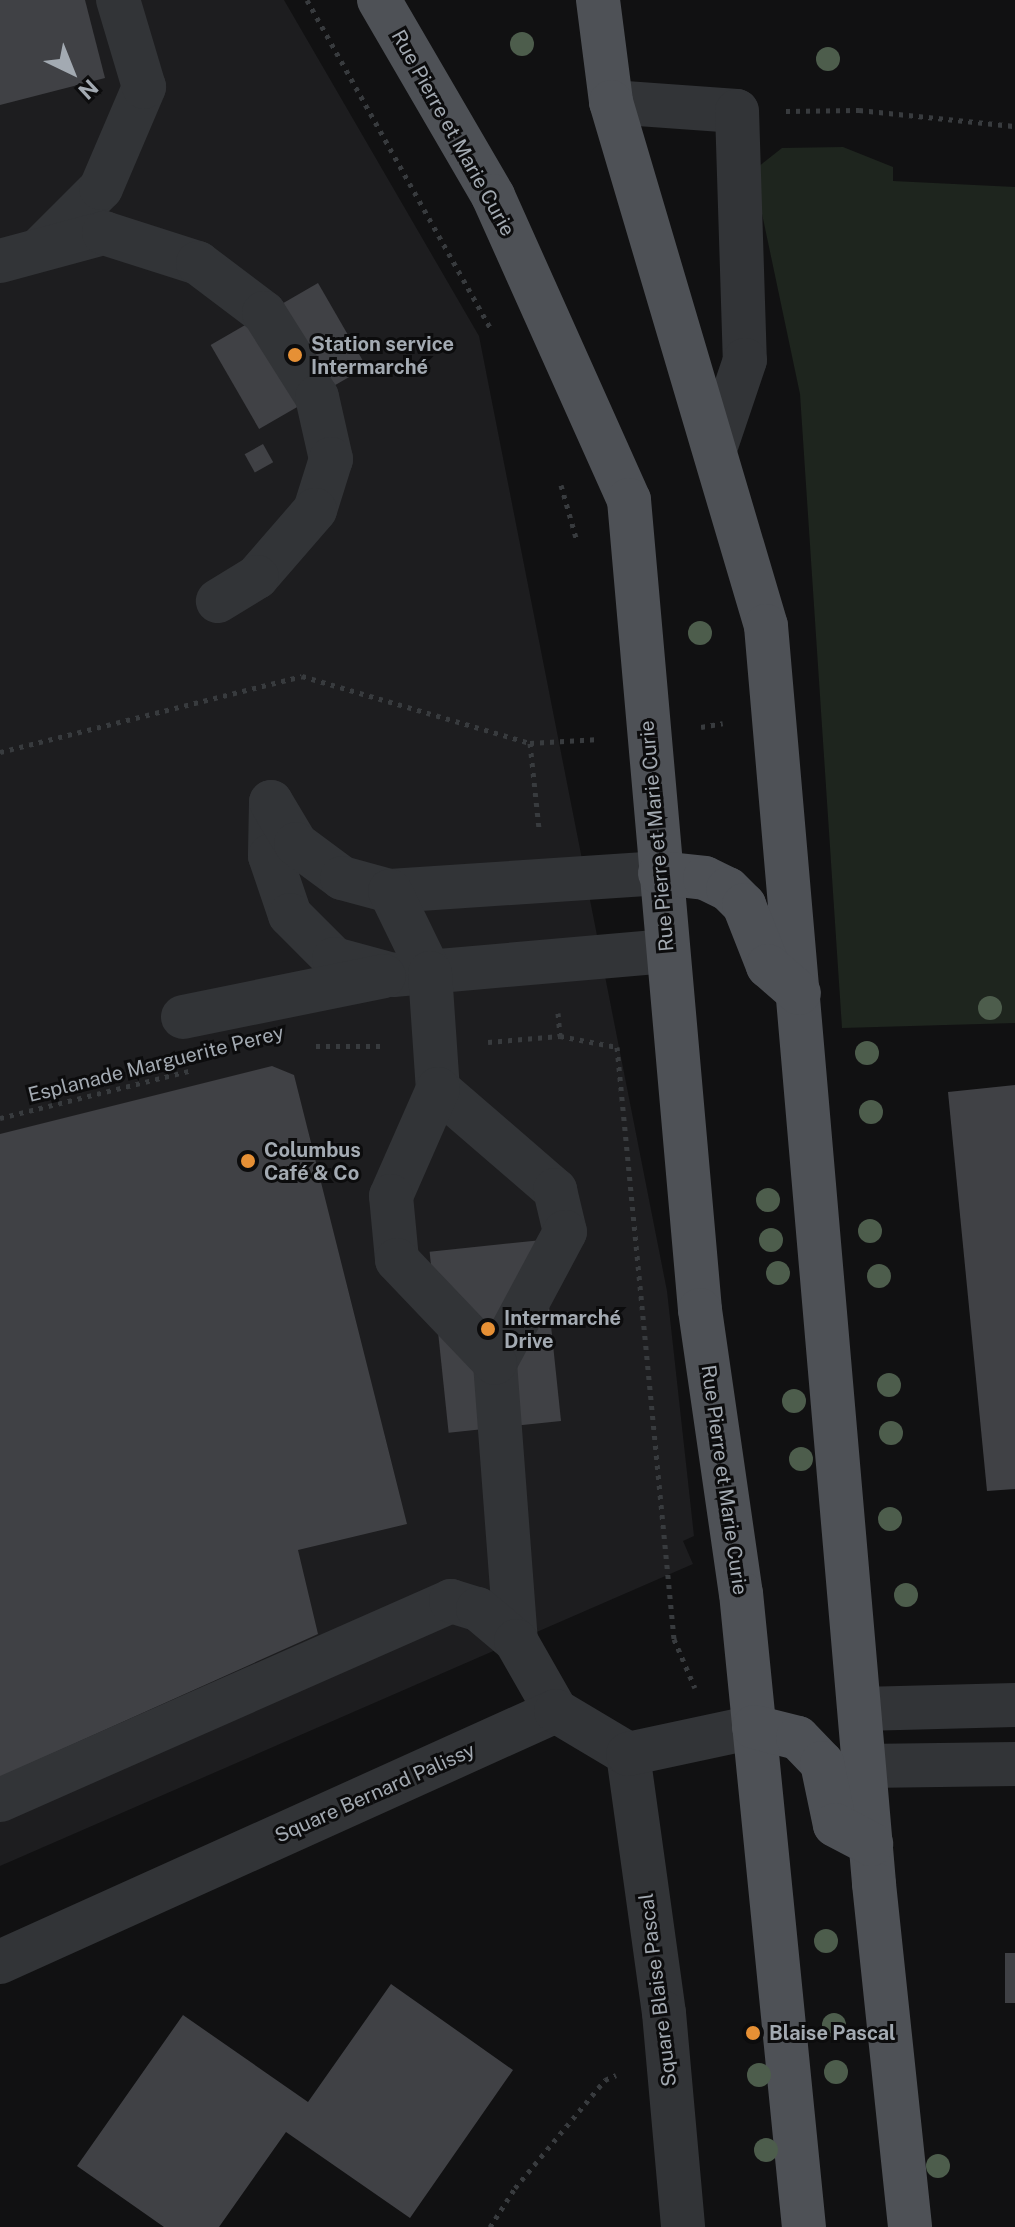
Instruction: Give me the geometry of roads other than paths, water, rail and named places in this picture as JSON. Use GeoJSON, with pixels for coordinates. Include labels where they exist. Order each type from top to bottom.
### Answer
{"type":"FeatureCollection","features":[{"type":"Feature","properties":{"kind":"main road","name":"Rue Pierre et Marie Curie"},"geometry":{"type":"LineString","coordinates":[[379,0],[493,196],[629,500],[700,1310],[741,1593],[735,1731],[804,2227]]}},
{"type":"Feature","properties":{"kind":"main road"},"geometry":{"type":"LineString","coordinates":[[598,0],[610,92],[669,313],[715,449],[766,626],[871,1844],[910,2227]]}},
{"type":"Feature","properties":{"kind":"main road"},"geometry":{"type":"LineString","coordinates":[[610,92],[622,0]]}},
{"type":"Feature","properties":{"kind":"main road"},"geometry":{"type":"LineString","coordinates":[[660,873],[705,878],[728,889],[744,905],[768,966],[799,993]]}},
{"type":"Feature","properties":{"kind":"main road"},"geometry":{"type":"LineString","coordinates":[[735,1731],[798,1738],[822,1763],[835,1825],[871,1844]]}},
{"type":"Feature","properties":{"kind":"street"},"geometry":{"type":"LineString","coordinates":[[19,256],[101,188],[144,87],[118,0]]}},
{"type":"Feature","properties":{"kind":"street"},"geometry":{"type":"LineString","coordinates":[[610,92],[737,111],[745,360],[715,449]]}},
{"type":"Feature","properties":{"kind":"street"},"geometry":{"type":"LineString","coordinates":[[19,256],[104,233],[198,263],[264,313],[317,397],[331,459],[315,510],[257,577],[218,601]]}},
{"type":"Feature","properties":{"kind":"street"},"geometry":{"type":"LineString","coordinates":[[412,974],[334,959],[290,915],[270,856],[271,802],[296,844],[342,878],[390,891],[660,873]]}},
{"type":"Feature","properties":{"kind":"street"},"geometry":{"type":"LineString","coordinates":[[390,891],[412,974],[437,1046],[438,1089],[391,1196],[397,1260],[495,1363]]}},
{"type":"Feature","properties":{"kind":"street"},"geometry":{"type":"LineString","coordinates":[[183,1017],[412,974],[667,951]]}},
{"type":"Feature","properties":{"kind":"street"},"geometry":{"type":"LineString","coordinates":[[438,1089],[555,1190],[565,1232],[495,1363],[516,1641]]}},
{"type":"Feature","properties":{"kind":"street"},"geometry":{"type":"LineString","coordinates":[[0,1800],[451,1601],[478,1609],[516,1641],[556,1711],[628,1754],[735,1731]]}},
{"type":"Feature","properties":{"kind":"street"},"geometry":{"type":"LineString","coordinates":[[861,1709],[1015,1705]]}},
{"type":"Feature","properties":{"kind":"street","name":"Square Bernard Palissy"},"geometry":{"type":"LineString","coordinates":[[0,1962],[556,1711]]}},
{"type":"Feature","properties":{"kind":"street","name":"Square Blaise Pascal"},"geometry":{"type":"LineString","coordinates":[[628,1754],[666,2051],[683,2227]]}},
{"type":"Feature","properties":{"kind":"street"},"geometry":{"type":"LineString","coordinates":[[865,1766],[1015,1764]]}},
{"type":"Feature","properties":{"kind":"place","name":"Station service Intermarché"},"geometry":{"type":"Point","coordinates":[295,355]}},
{"type":"Feature","properties":{"kind":"place","name":"Columbus Café & Co"},"geometry":{"type":"Point","coordinates":[248,1161]}},
{"type":"Feature","properties":{"kind":"place","name":"Intermarché Drive"},"geometry":{"type":"Point","coordinates":[488,1329]}},
{"type":"Feature","properties":{"kind":"place","name":"Blaise Pascal"},"geometry":{"type":"Point","coordinates":[753,2033]}}]}
